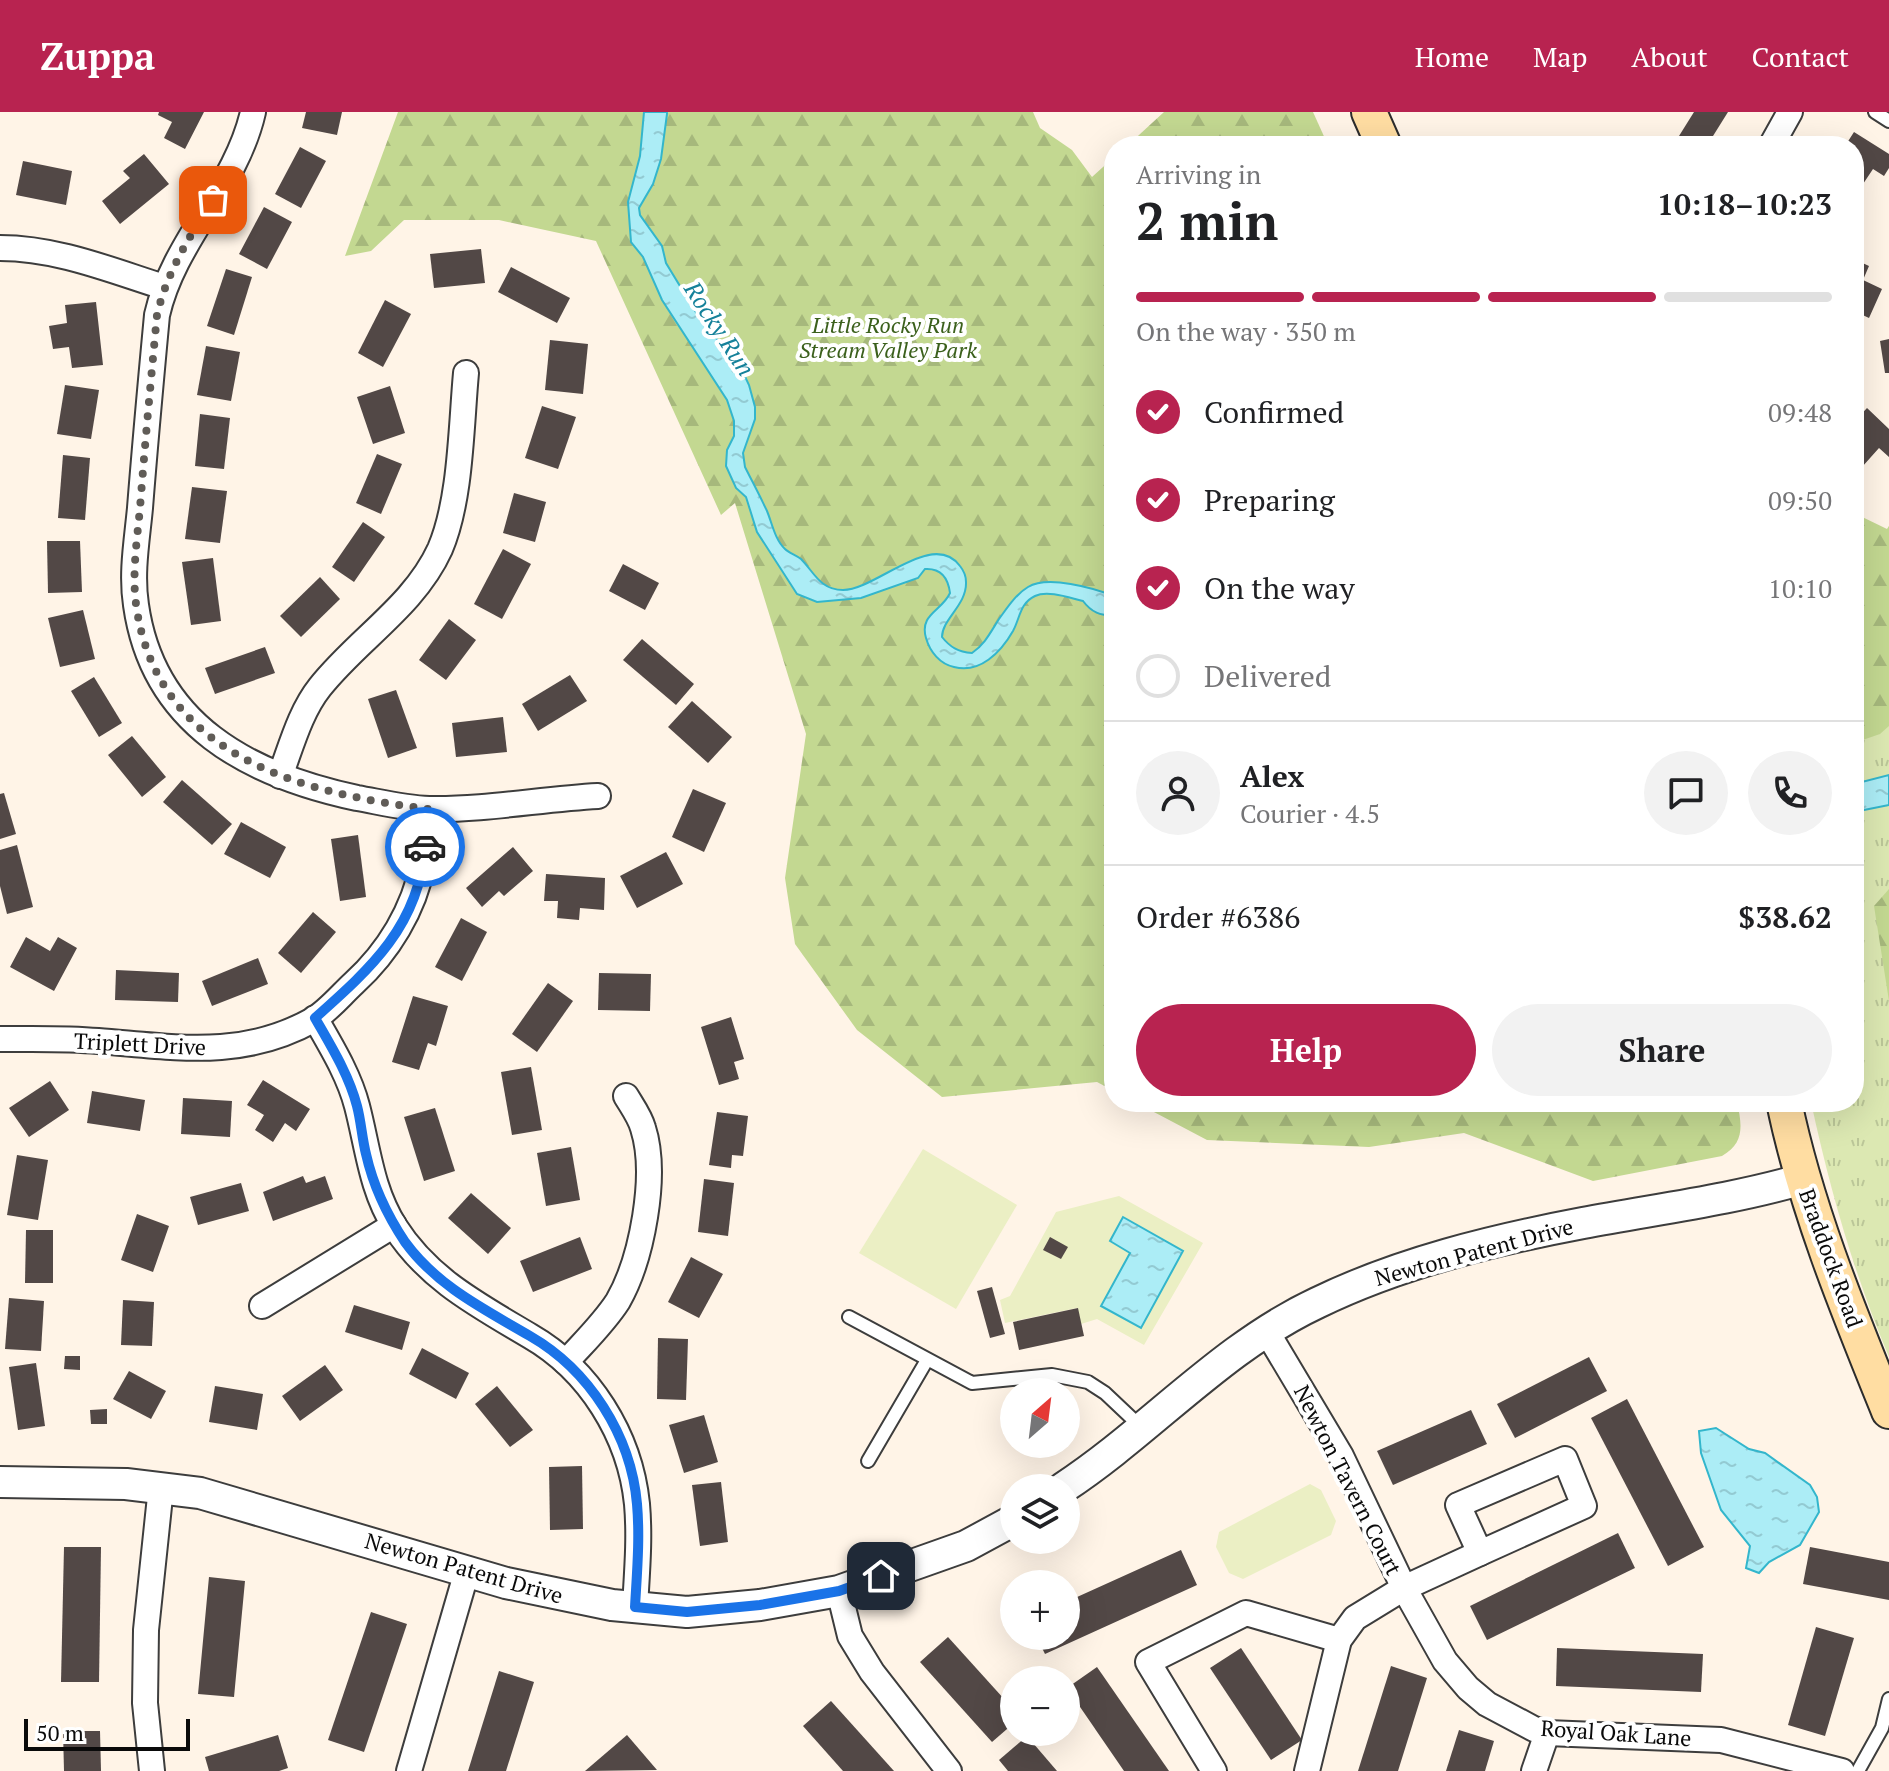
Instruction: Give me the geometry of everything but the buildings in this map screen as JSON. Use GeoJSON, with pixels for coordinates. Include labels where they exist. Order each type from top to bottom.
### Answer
{"type":"FeatureCollection","features":[{"type":"Feature","properties":{"kind":"main road"},"geometry":{"type":"LineString","coordinates":[[1369,112],[1380,136]]}},
{"type":"Feature","properties":{"kind":"main road","name":"Braddock Road"},"geometry":{"type":"LineString","coordinates":[[1786,1112],[1803,1179],[1847,1308],[1889,1411]]}},
{"type":"Feature","properties":{"kind":"street"},"geometry":{"type":"LineString","coordinates":[[253,112],[229,175],[184,245],[164,287],[157,315],[134,582],[141,628],[161,678],[195,725],[232,754],[280,776],[336,793],[428,809],[598,796]]}},
{"type":"Feature","properties":{"kind":"street"},"geometry":{"type":"LineString","coordinates":[[1777,136],[1790,112]]}},
{"type":"Feature","properties":{"kind":"street"},"geometry":{"type":"LineString","coordinates":[[0,248],[41,251],[72,258],[164,287]]}},
{"type":"Feature","properties":{"kind":"street"},"geometry":{"type":"LineString","coordinates":[[280,776],[299,724],[317,690],[407,599],[426,575],[439,551],[452,510],[466,373]]}},
{"type":"Feature","properties":{"kind":"street","name":"Triplett Drive"},"geometry":{"type":"LineString","coordinates":[[0,1039],[97,1041],[170,1049],[215,1048],[281,1034],[315,1018],[371,968],[392,940],[407,912],[424,863],[428,809]]}},
{"type":"Feature","properties":{"kind":"street"},"geometry":{"type":"LineString","coordinates":[[315,1018],[351,1087],[375,1184],[394,1225],[419,1260],[445,1284],[540,1342],[566,1362],[587,1384],[610,1419],[631,1472],[637,1502],[639,1547],[635,1607]]}},
{"type":"Feature","properties":{"kind":"street"},"geometry":{"type":"LineString","coordinates":[[566,1362],[617,1302],[631,1274],[640,1244],[649,1157],[643,1127],[626,1096]]}},
{"type":"Feature","properties":{"kind":"street","name":"Newton Patent Drive"},"geometry":{"type":"LineString","coordinates":[[1080,1477],[1168,1404],[1267,1332],[1317,1302],[1367,1281],[1430,1260],[1581,1223],[1754,1193],[1803,1179]]}},
{"type":"Feature","properties":{"kind":"street"},"geometry":{"type":"LineString","coordinates":[[262,1306],[394,1225]]}},
{"type":"Feature","properties":{"kind":"street","name":"Newton Tavern Court"},"geometry":{"type":"LineString","coordinates":[[1267,1332],[1341,1456],[1404,1588]]}},
{"type":"Feature","properties":{"kind":"street"},"geometry":{"type":"LineString","coordinates":[[1307,1771],[1339,1640],[1355,1618],[1404,1588],[1584,1506],[1565,1459],[1458,1505],[1480,1553]]}},
{"type":"Feature","properties":{"kind":"street","name":"Newton Patent Drive"},"geometry":{"type":"LineString","coordinates":[[0,1482],[161,1487],[200,1493],[506,1583],[578,1599],[687,1612],[760,1605],[839,1591],[966,1546],[1000,1528]]}},
{"type":"Feature","properties":{"kind":"street"},"geometry":{"type":"LineString","coordinates":[[152,1771],[145,1703],[146,1630],[161,1487]]}},
{"type":"Feature","properties":{"kind":"street"},"geometry":{"type":"LineString","coordinates":[[409,1771],[467,1571]]}},
{"type":"Feature","properties":{"kind":"street","name":"Royal Oak Lane"},"geometry":{"type":"LineString","coordinates":[[1404,1588],[1445,1661],[1468,1688],[1487,1704],[1534,1729],[1547,1733],[1721,1740],[1842,1771]]}},
{"type":"Feature","properties":{"kind":"street"},"geometry":{"type":"LineString","coordinates":[[839,1591],[850,1636],[872,1672],[949,1771]]}},
{"type":"Feature","properties":{"kind":"street"},"geometry":{"type":"LineString","coordinates":[[1214,1771],[1148,1662],[1246,1613],[1339,1640]]}},
{"type":"Feature","properties":{"kind":"street"},"geometry":{"type":"LineString","coordinates":[[1534,1771],[1547,1733]]}},
{"type":"Feature","properties":{"kind":"lane"},"geometry":{"type":"LineString","coordinates":[[1875,112],[1889,121]]}},
{"type":"Feature","properties":{"kind":"lane"},"geometry":{"type":"LineString","coordinates":[[849,1317],[972,1383],[1052,1375],[1088,1382],[1105,1393],[1141,1427]]}},
{"type":"Feature","properties":{"kind":"lane"},"geometry":{"type":"LineString","coordinates":[[868,1461],[927,1360]]}},
{"type":"Feature","properties":{"kind":"lane"},"geometry":{"type":"LineString","coordinates":[[1858,1771],[1886,1729],[1889,1699]]}},
{"type":"Feature","properties":{"kind":"green space","name":"Little Rocky Run Stream Valley Park"},"geometry":{"type":"Polygon","coordinates":[[[398,112],[1033,112],[1040,128],[1072,150],[1092,177],[1104,166],[1104,1086],[1097,1082],[942,1097],[857,1030],[795,944],[785,878],[806,734],[735,503],[721,515],[596,241],[499,220],[404,220],[371,251],[345,256],[398,112]]]}},
{"type":"Feature","properties":{"kind":"green space"},"geometry":{"type":"Polygon","coordinates":[[[1164,112],[1313,112],[1324,136],[1138,136],[1164,112]]]}},
{"type":"Feature","properties":{"kind":"green space"},"geometry":{"type":"Polygon","coordinates":[[[1864,518],[1887,529],[1889,526],[1889,726],[1880,734],[1864,740],[1864,518]]]}},
{"type":"Feature","properties":{"kind":"green space"},"geometry":{"type":"Polygon","coordinates":[[[1889,526],[1889,1357],[1844,1231],[1813,1112],[1864,1112],[1864,579],[1889,526]]]}},
{"type":"Feature","properties":{"kind":"green space"},"geometry":{"type":"Polygon","coordinates":[[[1889,889],[1889,1001],[1874,906],[1889,889]]]}},
{"type":"Feature","properties":{"kind":"green space"},"geometry":{"type":"Polygon","coordinates":[[[1154,1112],[1739,1112],[1741,1126],[1735,1145],[1722,1156],[1593,1181],[1464,1133],[1369,1147],[1207,1140],[1154,1112]]]}},
{"type":"Feature","properties":{"kind":"green space"},"geometry":{"type":"Polygon","coordinates":[[[923,1149],[1017,1205],[956,1309],[859,1253],[923,1149]]]}},
{"type":"Feature","properties":{"kind":"green space"},"geometry":{"type":"Polygon","coordinates":[[[1119,1196],[1203,1243],[1144,1345],[1097,1319],[1081,1324],[1077,1308],[1005,1323],[1000,1300],[1010,1296],[1056,1212],[1119,1196]]]}},
{"type":"Feature","properties":{"kind":"green space"},"geometry":{"type":"Polygon","coordinates":[[[1310,1484],[1321,1490],[1336,1521],[1331,1535],[1243,1579],[1229,1573],[1216,1547],[1219,1532],[1310,1484]]]}},
{"type":"Feature","properties":{"kind":"water","name":"Rocky Run"},"geometry":{"type":"Polygon","coordinates":[[[644,112],[667,112],[661,159],[653,184],[639,208],[640,215],[662,246],[666,263],[700,319],[741,368],[749,385],[755,419],[743,453],[745,467],[785,549],[801,559],[823,584],[843,590],[871,581],[920,557],[935,554],[949,556],[961,568],[966,582],[963,598],[946,624],[942,637],[948,644],[967,652],[972,653],[980,646],[1020,593],[1037,584],[1058,582],[1104,593],[1104,615],[1083,601],[1040,594],[1023,607],[1013,631],[989,660],[964,668],[940,660],[926,638],[928,618],[950,593],[948,582],[935,570],[925,569],[918,578],[861,598],[817,602],[797,594],[757,532],[746,497],[736,488],[726,466],[727,450],[734,436],[734,421],[727,400],[662,300],[643,257],[631,242],[628,202],[640,156],[644,112]]]}},
{"type":"Feature","properties":{"kind":"water"},"geometry":{"type":"Polygon","coordinates":[[[1889,775],[1889,805],[1864,810],[1864,781],[1889,775]]]}},
{"type":"Feature","properties":{"kind":"water"},"geometry":{"type":"Polygon","coordinates":[[[1123,1217],[1183,1251],[1141,1328],[1101,1306],[1130,1253],[1110,1241],[1123,1217]]]}},
{"type":"Feature","properties":{"kind":"water"},"geometry":{"type":"Polygon","coordinates":[[[1716,1428],[1749,1449],[1765,1453],[1810,1485],[1817,1497],[1819,1512],[1800,1545],[1769,1562],[1759,1573],[1746,1568],[1750,1546],[1721,1510],[1701,1453],[1699,1431],[1716,1428]]]}},
{"type":"Feature","properties":{"kind":"way so far"},"geometry":{"type":"LineString","coordinates":[[213,200],[179,255],[164,287],[157,315],[134,582],[136,605],[149,654],[161,678],[195,725],[232,754],[280,776],[336,793],[428,809],[425,847]]}},
{"type":"Feature","properties":{"kind":"route"},"geometry":{"type":"LineString","coordinates":[[425,847],[424,863],[413,897],[392,940],[371,968],[315,1018],[351,1087],[375,1184],[394,1225],[419,1260],[445,1284],[549,1348],[595,1395],[623,1447],[637,1502],[639,1547],[635,1607],[687,1612],[760,1605],[839,1591],[881,1576]]}}]}
